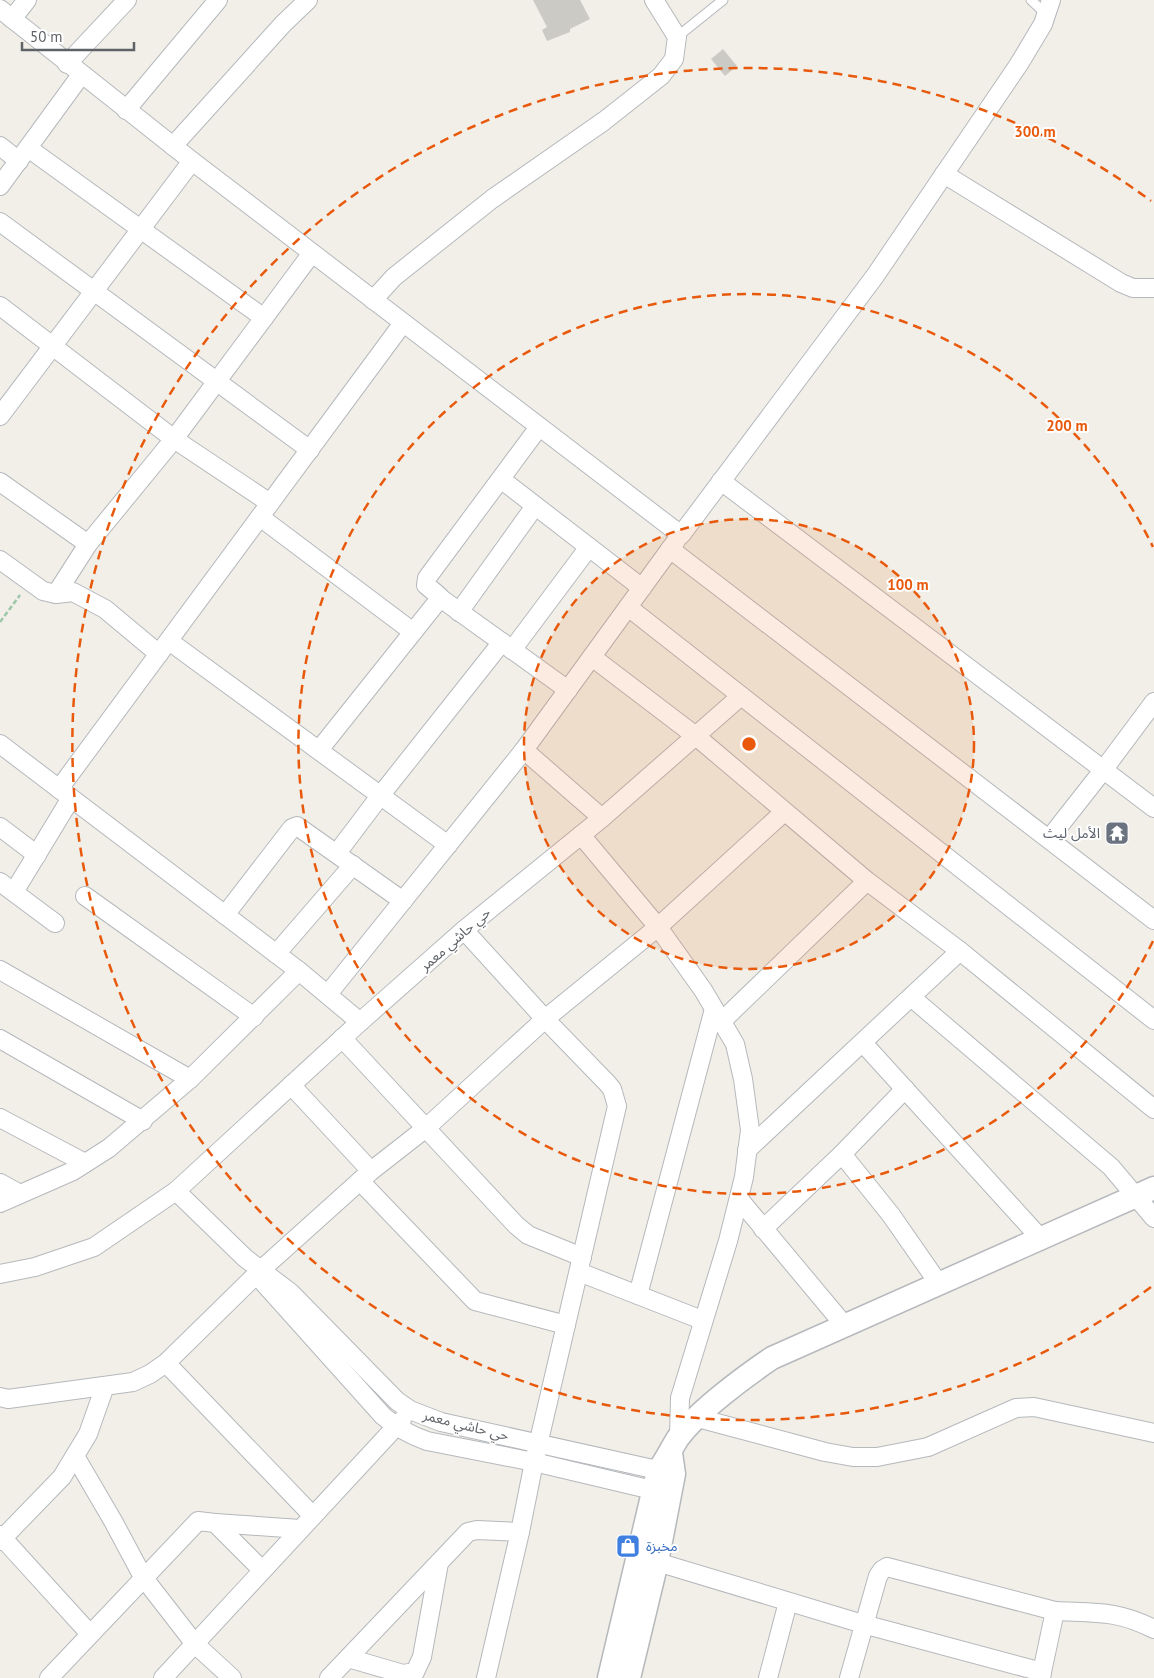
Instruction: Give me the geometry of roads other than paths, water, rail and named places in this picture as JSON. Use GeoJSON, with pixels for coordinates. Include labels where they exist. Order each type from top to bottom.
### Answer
{"type":"FeatureCollection","features":[{"type":"Feature","properties":{"kind":"street"},"geometry":{"type":"LineString","coordinates":[[27,0],[6,14],[192,161],[681,535]]}},
{"type":"Feature","properties":{"kind":"street"},"geometry":{"type":"LineString","coordinates":[[67,64],[127,0]]}},
{"type":"Feature","properties":{"kind":"street"},"geometry":{"type":"LineString","coordinates":[[126,110],[218,0]]}},
{"type":"Feature","properties":{"kind":"street"},"geometry":{"type":"LineString","coordinates":[[173,146],[308,0]]}},
{"type":"Feature","properties":{"kind":"street"},"geometry":{"type":"LineString","coordinates":[[373,300],[394,277],[492,199],[604,121],[661,76],[674,59],[677,37],[654,0]]}},
{"type":"Feature","properties":{"kind":"street"},"geometry":{"type":"LineString","coordinates":[[328,994],[524,750],[670,549],[875,276],[1019,64],[1049,7]]}},
{"type":"Feature","properties":{"kind":"street"},"geometry":{"type":"LineString","coordinates":[[0,186],[81,75]]}},
{"type":"Feature","properties":{"kind":"street"},"geometry":{"type":"LineString","coordinates":[[0,146],[23,154],[142,228],[264,318]]}},
{"type":"Feature","properties":{"kind":"street"},"geometry":{"type":"LineString","coordinates":[[0,416],[192,161]]}},
{"type":"Feature","properties":{"kind":"street"},"geometry":{"type":"LineString","coordinates":[[944,174],[1121,283],[1133,288],[1154,288]]}},
{"type":"Feature","properties":{"kind":"street"},"geometry":{"type":"LineString","coordinates":[[0,222],[310,450]]}},
{"type":"Feature","properties":{"kind":"street"},"geometry":{"type":"LineString","coordinates":[[56,594],[88,544],[174,439],[312,253]]}},
{"type":"Feature","properties":{"kind":"street"},"geometry":{"type":"LineString","coordinates":[[0,306],[265,510],[413,632]]}},
{"type":"Feature","properties":{"kind":"street"},"geometry":{"type":"LineString","coordinates":[[55,923],[7,887],[37,855],[65,793],[164,647],[403,323]]}},
{"type":"Feature","properties":{"kind":"street"},"geometry":{"type":"LineString","coordinates":[[539,427],[502,480],[427,578],[426,585],[459,612],[568,690]]}},
{"type":"Feature","properties":{"kind":"street"},"geometry":{"type":"LineString","coordinates":[[502,480],[642,588]]}},
{"type":"Feature","properties":{"kind":"street"},"geometry":{"type":"LineString","coordinates":[[721,481],[1154,808]]}},
{"type":"Feature","properties":{"kind":"street"},"geometry":{"type":"LineString","coordinates":[[0,482],[88,544]]}},
{"type":"Feature","properties":{"kind":"street"},"geometry":{"type":"LineString","coordinates":[[459,612],[535,506]]}},
{"type":"Feature","properties":{"kind":"street"},"geometry":{"type":"LineString","coordinates":[[337,854],[380,796],[589,547]]}},
{"type":"Feature","properties":{"kind":"street"},"geometry":{"type":"LineString","coordinates":[[670,549],[1154,920]]}},
{"type":"Feature","properties":{"kind":"street"},"geometry":{"type":"LineString","coordinates":[[0,560],[43,590],[56,594],[73,592],[105,609],[319,750],[448,845]]}},
{"type":"Feature","properties":{"kind":"street"},"geometry":{"type":"LineString","coordinates":[[319,750],[439,597]]}},
{"type":"Feature","properties":{"kind":"street"},"geometry":{"type":"LineString","coordinates":[[628,607],[1154,1020]]}},
{"type":"Feature","properties":{"kind":"street"},"geometry":{"type":"LineString","coordinates":[[592,657],[697,737],[867,881],[960,951],[1154,1109]]}},
{"type":"Feature","properties":{"kind":"street","name":"حي حاشي معمر"},"geometry":{"type":"LineString","coordinates":[[0,1274],[35,1267],[94,1247],[176,1191],[342,1038],[464,930],[602,818],[697,737],[741,696]]}},
{"type":"Feature","properties":{"kind":"street"},"geometry":{"type":"LineString","coordinates":[[1049,839],[1152,708]]}},
{"type":"Feature","properties":{"kind":"street"},"geometry":{"type":"LineString","coordinates":[[0,744],[299,971],[360,1022]]}},
{"type":"Feature","properties":{"kind":"street"},"geometry":{"type":"LineString","coordinates":[[524,750],[602,818]]}},
{"type":"Feature","properties":{"kind":"street"},"geometry":{"type":"LineString","coordinates":[[0,1397],[8,1399],[132,1382],[150,1374],[166,1363],[256,1269],[426,1128],[545,1019],[658,927],[784,812]]}},
{"type":"Feature","properties":{"kind":"street"},"geometry":{"type":"LineString","coordinates":[[0,827],[37,855]]}},
{"type":"Feature","properties":{"kind":"street"},"geometry":{"type":"LineString","coordinates":[[225,915],[292,828],[301,827],[403,901]]}},
{"type":"Feature","properties":{"kind":"street"},"geometry":{"type":"LineString","coordinates":[[581,835],[658,927],[718,1015],[735,1044],[743,1079],[750,1130],[739,1200],[680,1398],[667,1470],[647,1559],[629,1678]]}},
{"type":"Feature","properties":{"kind":"street"},"geometry":{"type":"LineString","coordinates":[[276,954],[353,865]]}},
{"type":"Feature","properties":{"kind":"street"},"geometry":{"type":"LineString","coordinates":[[638,1295],[718,1015],[867,881]]}},
{"type":"Feature","properties":{"kind":"street"},"geometry":{"type":"LineString","coordinates":[[85,896],[254,1018]]}},
{"type":"Feature","properties":{"kind":"street"},"geometry":{"type":"LineString","coordinates":[[464,930],[545,1019],[607,1083],[618,1106],[538,1443],[520,1532],[486,1678]]}},
{"type":"Feature","properties":{"kind":"street"},"geometry":{"type":"LineString","coordinates":[[747,1150],[960,951]]}},
{"type":"Feature","properties":{"kind":"street"},"geometry":{"type":"LineString","coordinates":[[0,970],[190,1079]]}},
{"type":"Feature","properties":{"kind":"street"},"geometry":{"type":"LineString","coordinates":[[0,1203],[85,1163],[110,1148],[190,1079],[254,1018],[299,971]]}},
{"type":"Feature","properties":{"kind":"street"},"geometry":{"type":"LineString","coordinates":[[911,997],[1111,1166],[1146,1192],[1154,1218]]}},
{"type":"Feature","properties":{"kind":"street"},"geometry":{"type":"LineString","coordinates":[[342,1038],[528,1235],[638,1295],[702,1320]]}},
{"type":"Feature","properties":{"kind":"street"},"geometry":{"type":"LineString","coordinates":[[0,1039],[143,1121]]}},
{"type":"Feature","properties":{"kind":"street"},"geometry":{"type":"LineString","coordinates":[[863,1043],[1041,1239]]}},
{"type":"Feature","properties":{"kind":"street"},"geometry":{"type":"LineString","coordinates":[[291,1085],[366,1176],[476,1301],[566,1325]]}},
{"type":"Feature","properties":{"kind":"street"},"geometry":{"type":"LineString","coordinates":[[764,1229],[842,1154],[905,1089]]}},
{"type":"Feature","properties":{"kind":"street"},"geometry":{"type":"LineString","coordinates":[[0,1118],[85,1163]]}},
{"type":"Feature","properties":{"kind":"street"},"geometry":{"type":"LineString","coordinates":[[842,1154],[891,1215],[939,1284]]}},
{"type":"Feature","properties":{"kind":"street"},"geometry":{"type":"LineString","coordinates":[[0,1183],[20,1194]]}},
{"type":"Feature","properties":{"kind":"street","name":"حي حاشي معمر"},"geometry":{"type":"LineString","coordinates":[[176,1191],[256,1269],[396,1427],[427,1441],[534,1462],[667,1470]]}},
{"type":"Feature","properties":{"kind":"street"},"geometry":{"type":"LineString","coordinates":[[667,1470],[698,1418],[742,1379],[772,1358],[1146,1192]]}},
{"type":"Feature","properties":{"kind":"street"},"geometry":{"type":"LineString","coordinates":[[739,1200],[844,1326]]}},
{"type":"Feature","properties":{"kind":"street","name":"حي حاشي معمر"},"geometry":{"type":"LineString","coordinates":[[256,1269],[291,1293],[397,1401],[410,1410],[441,1422],[667,1470]]}},
{"type":"Feature","properties":{"kind":"street"},"geometry":{"type":"LineString","coordinates":[[166,1363],[312,1515]]}},
{"type":"Feature","properties":{"kind":"street"},"geometry":{"type":"LineString","coordinates":[[90,1634],[1,1539],[62,1477],[88,1434],[105,1386]]}},
{"type":"Feature","properties":{"kind":"street"},"geometry":{"type":"LineString","coordinates":[[698,1418],[825,1452],[853,1457],[877,1457],[928,1447],[1016,1408],[1034,1407],[1154,1434]]}},
{"type":"Feature","properties":{"kind":"street"},"geometry":{"type":"LineString","coordinates":[[163,1678],[410,1410]]}},
{"type":"Feature","properties":{"kind":"street"},"geometry":{"type":"LineString","coordinates":[[75,1456],[143,1577],[195,1644],[232,1678]]}},
{"type":"Feature","properties":{"kind":"street"},"geometry":{"type":"LineString","coordinates":[[49,1678],[198,1521],[300,1529]]}},
{"type":"Feature","properties":{"kind":"street"},"geometry":{"type":"LineString","coordinates":[[215,1523],[262,1570]]}},
{"type":"Feature","properties":{"kind":"street"},"geometry":{"type":"LineString","coordinates":[[329,1678],[468,1532],[477,1530],[520,1532]]}},
{"type":"Feature","properties":{"kind":"street"},"geometry":{"type":"LineString","coordinates":[[647,1559],[788,1602],[1042,1675],[1055,1610]]}},
{"type":"Feature","properties":{"kind":"street"},"geometry":{"type":"LineString","coordinates":[[609,1678],[647,1559]]}},
{"type":"Feature","properties":{"kind":"street"},"geometry":{"type":"LineString","coordinates":[[348,1658],[403,1674],[415,1672],[422,1656],[439,1563]]}},
{"type":"Feature","properties":{"kind":"street"},"geometry":{"type":"LineString","coordinates":[[849,1678],[880,1573],[888,1567],[1055,1610],[1113,1613],[1131,1618],[1154,1629]]}},
{"type":"Feature","properties":{"kind":"street"},"geometry":{"type":"LineString","coordinates":[[768,1678],[788,1602]]}},
{"type":"Feature","properties":{"kind":"lane"},"geometry":{"type":"LineString","coordinates":[[677,37],[723,0]]}},
{"type":"Feature","properties":{"kind":"lane"},"geometry":{"type":"LineString","coordinates":[[1031,0],[1049,7]]}},
{"type":"Feature","properties":{"kind":"place","name":"الأمل ليث"},"geometry":{"type":"Point","coordinates":[1117,833]}},
{"type":"Feature","properties":{"kind":"place","name":"مخبزة"},"geometry":{"type":"Point","coordinates":[628,1546]}}]}
